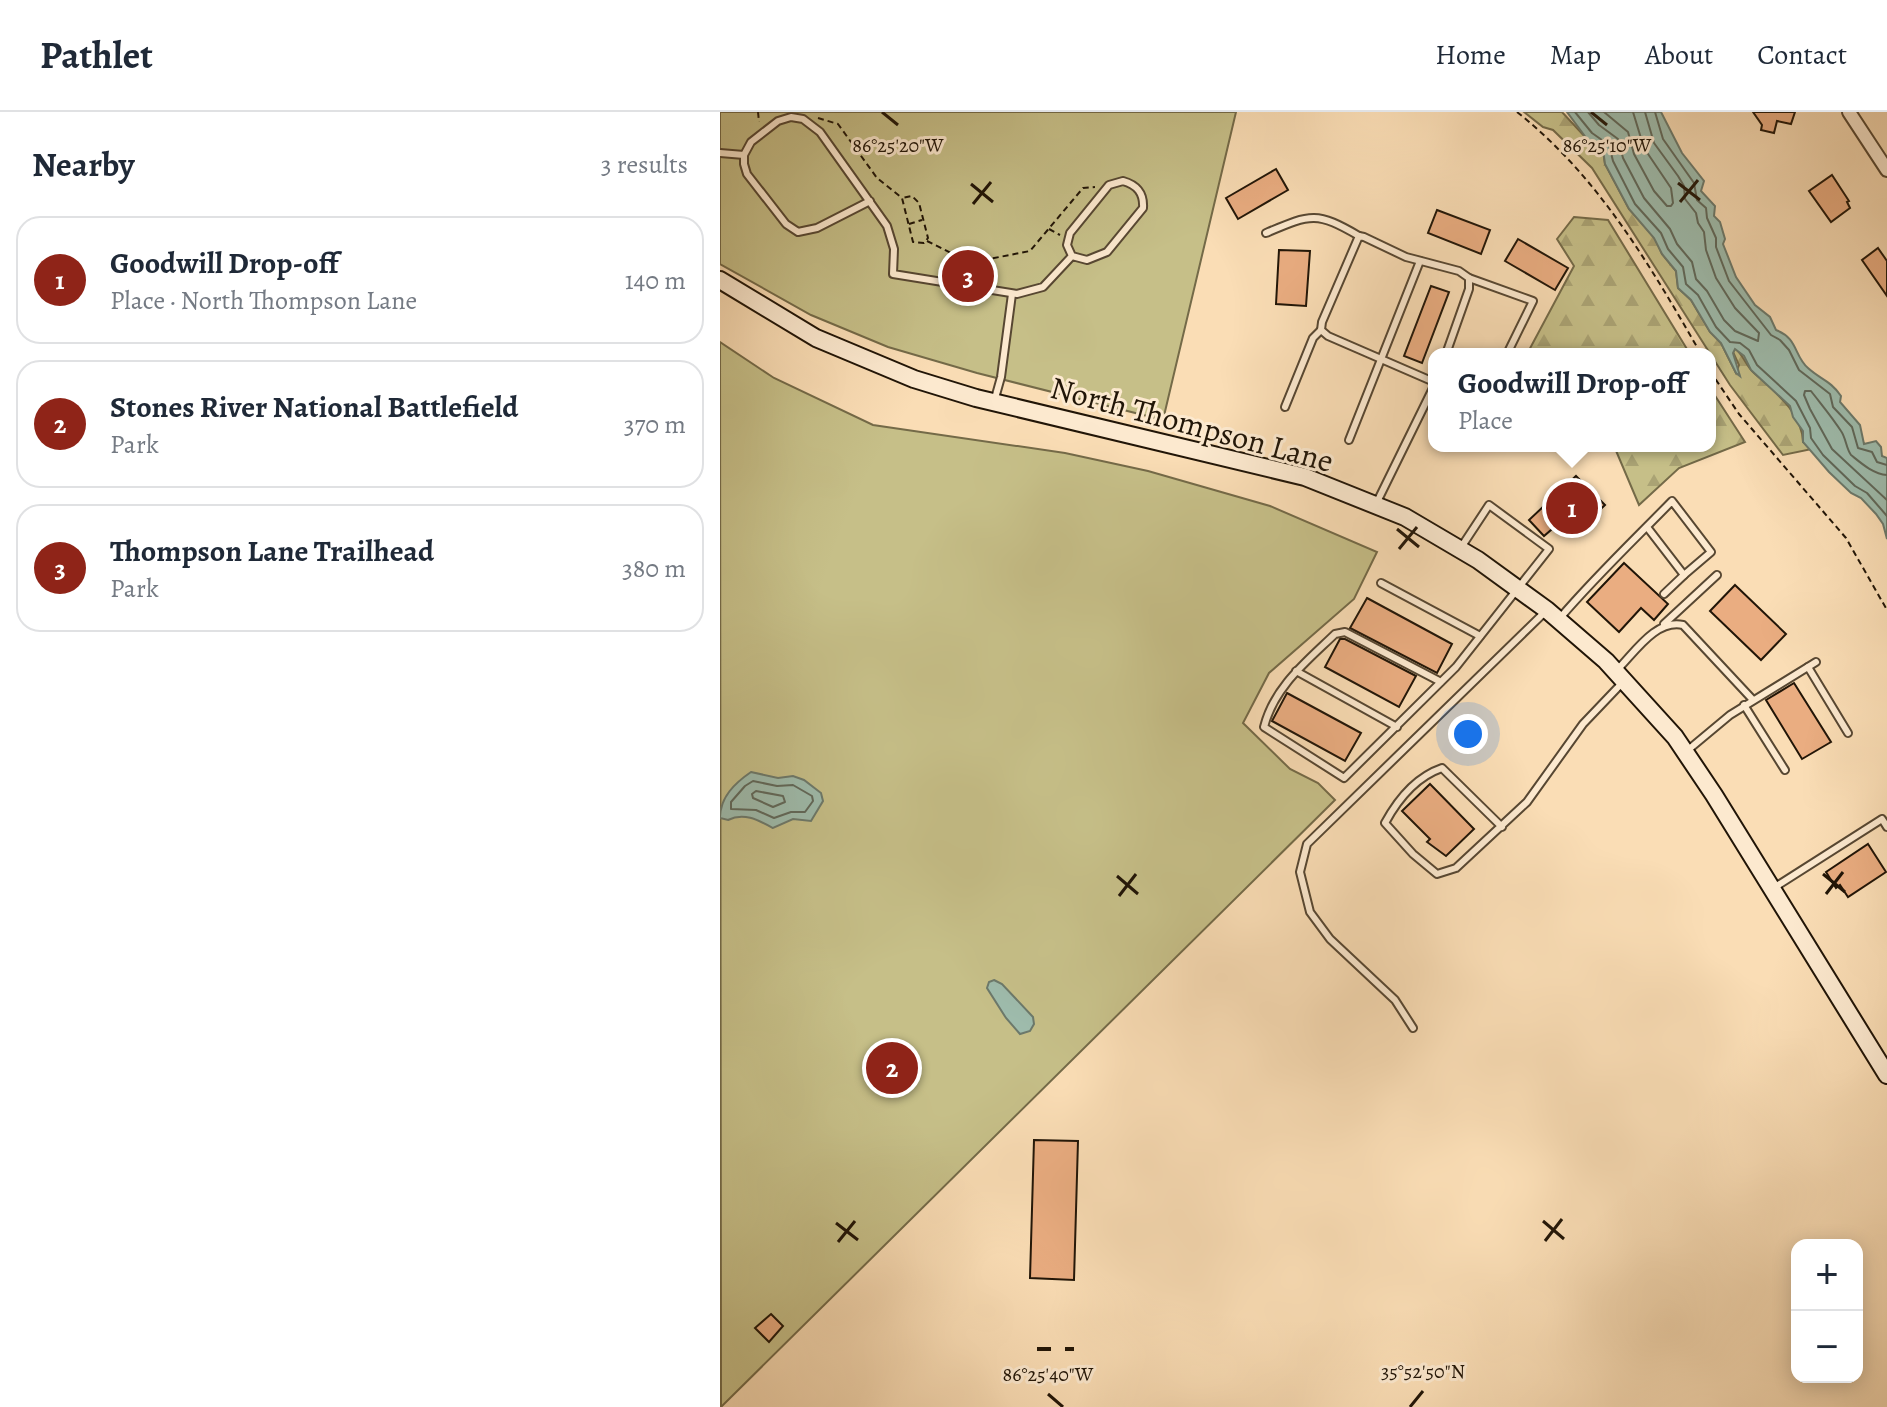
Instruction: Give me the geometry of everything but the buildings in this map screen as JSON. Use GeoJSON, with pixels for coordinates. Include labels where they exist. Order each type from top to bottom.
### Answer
{"type":"FeatureCollection","features":[{"type":"Feature","properties":{"kind":"main road","name":"North Thompson Lane"},"geometry":{"type":"LineString","coordinates":[[720,280],[762,308],[828,344],[914,379],[994,402],[1305,477],[1405,517],[1460,550],[1552,615],[1620,677],[1675,737],[1887,1075]]}},
{"type":"Feature","properties":{"kind":"street"},"geometry":{"type":"LineString","coordinates":[[1849,112],[1887,170]]}},
{"type":"Feature","properties":{"kind":"lane"},"geometry":{"type":"LineString","coordinates":[[870,201],[817,228],[798,232],[786,224],[747,174],[744,155],[751,142],[765,130],[791,117],[814,125],[870,201],[887,226],[894,249],[893,274],[1012,294],[1043,287],[1072,256]]}},
{"type":"Feature","properties":{"kind":"lane"},"geometry":{"type":"LineString","coordinates":[[720,153],[744,155]]}},
{"type":"Feature","properties":{"kind":"lane"},"geometry":{"type":"LineString","coordinates":[[1123,181],[1131,183],[1142,194],[1143,208],[1139,214],[1107,252],[1087,260],[1072,256],[1067,245],[1070,233],[1109,185],[1123,181]]}},
{"type":"Feature","properties":{"kind":"lane"},"geometry":{"type":"LineString","coordinates":[[1266,233],[1306,216],[1332,220],[1406,257],[1459,271],[1469,278],[1533,301],[1510,348]]}},
{"type":"Feature","properties":{"kind":"lane"},"geometry":{"type":"LineString","coordinates":[[1285,407],[1313,338],[1321,330],[1327,308],[1359,236]]}},
{"type":"Feature","properties":{"kind":"lane"},"geometry":{"type":"LineString","coordinates":[[1349,440],[1420,261]]}},
{"type":"Feature","properties":{"kind":"lane"},"geometry":{"type":"LineString","coordinates":[[1448,348],[1469,289],[1469,278]]}},
{"type":"Feature","properties":{"kind":"lane"},"geometry":{"type":"LineString","coordinates":[[994,402],[1001,377],[1012,294]]}},
{"type":"Feature","properties":{"kind":"lane"},"geometry":{"type":"LineString","coordinates":[[1321,330],[1428,381]]}},
{"type":"Feature","properties":{"kind":"lane"},"geometry":{"type":"LineString","coordinates":[[1376,506],[1428,397]]}},
{"type":"Feature","properties":{"kind":"lane"},"geometry":{"type":"LineString","coordinates":[[1413,1028],[1395,1000],[1330,939],[1310,912],[1300,872],[1307,844],[1552,615],[1581,594],[1672,501],[1711,552],[1664,594]]}},
{"type":"Feature","properties":{"kind":"lane"},"geometry":{"type":"LineString","coordinates":[[1441,682],[1345,632],[1335,634],[1283,684],[1268,712],[1264,727],[1344,778],[1441,682],[1549,549],[1489,505],[1460,550]]}},
{"type":"Feature","properties":{"kind":"lane"},"geometry":{"type":"LineString","coordinates":[[1647,527],[1684,575]]}},
{"type":"Feature","properties":{"kind":"lane"},"geometry":{"type":"LineString","coordinates":[[1502,827],[1442,768],[1426,773],[1396,803],[1385,823],[1413,854],[1437,874],[1456,868],[1502,827],[1545,779],[1583,724],[1661,626],[1717,575]]}},
{"type":"Feature","properties":{"kind":"lane"},"geometry":{"type":"LineString","coordinates":[[1381,583],[1480,636]]}},
{"type":"Feature","properties":{"kind":"lane"},"geometry":{"type":"LineString","coordinates":[[1661,626],[1672,622],[1683,625],[1753,700]]}},
{"type":"Feature","properties":{"kind":"lane"},"geometry":{"type":"LineString","coordinates":[[1685,753],[1744,705],[1816,662]]}},
{"type":"Feature","properties":{"kind":"lane"},"geometry":{"type":"LineString","coordinates":[[1808,667],[1848,733]]}},
{"type":"Feature","properties":{"kind":"lane"},"geometry":{"type":"LineString","coordinates":[[1296,671],[1397,727]]}},
{"type":"Feature","properties":{"kind":"lane"},"geometry":{"type":"LineString","coordinates":[[1744,705],[1785,770]]}},
{"type":"Feature","properties":{"kind":"lane"},"geometry":{"type":"LineString","coordinates":[[1772,889],[1882,819],[1887,827]]}},
{"type":"Feature","properties":{"kind":"path"},"geometry":{"type":"LineString","coordinates":[[758,112],[757,117],[765,130]]}},
{"type":"Feature","properties":{"kind":"path"},"geometry":{"type":"LineString","coordinates":[[1517,112],[1549,138],[1602,198],[1672,303],[1698,348]]}},
{"type":"Feature","properties":{"kind":"path"},"geometry":{"type":"LineString","coordinates":[[818,119],[838,124],[877,178],[902,198],[913,242],[919,244],[927,241],[951,253],[979,261],[1031,250],[1083,188],[1099,186]]}},
{"type":"Feature","properties":{"kind":"path"},"geometry":{"type":"LineString","coordinates":[[902,198],[912,196],[919,203],[927,241]]}},
{"type":"Feature","properties":{"kind":"path"},"geometry":{"type":"LineString","coordinates":[[908,224],[923,220]]}},
{"type":"Feature","properties":{"kind":"path"},"geometry":{"type":"LineString","coordinates":[[1049,229],[1069,239]]}},
{"type":"Feature","properties":{"kind":"path"},"geometry":{"type":"LineString","coordinates":[[1716,379],[1755,434],[1846,538],[1887,610]]}},
{"type":"Feature","properties":{"kind":"green space"},"geometry":{"type":"Polygon","coordinates":[[[720,112],[1236,112],[1163,420],[888,347],[811,315],[720,264],[720,112]]]}},
{"type":"Feature","properties":{"kind":"green space"},"geometry":{"type":"Polygon","coordinates":[[[1524,112],[1562,112],[1587,139],[1603,150],[1605,164],[1629,209],[1655,238],[1662,254],[1676,271],[1678,288],[1691,300],[1710,332],[1721,343],[1736,373],[1739,365],[1733,352],[1735,348],[1751,370],[1793,412],[1803,442],[1812,449],[1783,455],[1730,385],[1716,363],[1716,348],[1706,348],[1592,168],[1553,130],[1543,127],[1524,112]]]}},
{"type":"Feature","properties":{"kind":"green space"},"geometry":{"type":"Polygon","coordinates":[[[1574,217],[1608,220],[1686,348],[1530,348],[1574,266],[1557,239],[1574,217]]]}},
{"type":"Feature","properties":{"kind":"green space"},"geometry":{"type":"Polygon","coordinates":[[[720,342],[774,378],[873,425],[1065,453],[1148,471],[1270,506],[1377,552],[1354,599],[1269,673],[1243,723],[1290,769],[1318,783],[1335,800],[721,1407],[720,342]]]}},
{"type":"Feature","properties":{"kind":"green space"},"geometry":{"type":"Polygon","coordinates":[[[1716,397],[1745,442],[1679,468],[1639,505],[1617,452],[1716,452],[1716,397]]]}},
{"type":"Feature","properties":{"kind":"water"},"geometry":{"type":"Polygon","coordinates":[[[1567,112],[1661,112],[1682,153],[1704,181],[1701,191],[1715,206],[1714,216],[1720,222],[1725,239],[1723,244],[1736,277],[1755,305],[1770,317],[1776,330],[1792,342],[1804,363],[1841,396],[1840,402],[1860,425],[1864,444],[1876,441],[1881,447],[1882,456],[1887,458],[1887,539],[1876,514],[1829,472],[1803,442],[1803,431],[1793,417],[1790,406],[1751,370],[1744,356],[1735,349],[1733,353],[1740,376],[1736,373],[1721,343],[1710,332],[1691,300],[1678,288],[1676,271],[1654,238],[1629,209],[1605,164],[1603,150],[1587,139],[1567,112]]]}},
{"type":"Feature","properties":{"kind":"water"},"geometry":{"type":"Polygon","coordinates":[[[751,772],[804,780],[821,793],[823,801],[811,821],[793,819],[773,828],[745,817],[720,818],[730,791],[751,772]]]}},
{"type":"Feature","properties":{"kind":"water"},"geometry":{"type":"Polygon","coordinates":[[[994,980],[1002,984],[1033,1017],[1034,1024],[1030,1031],[1020,1034],[1006,1018],[987,988],[989,982],[994,980]]]}},
{"type":"Feature","properties":{"kind":"railway"},"geometry":{"type":"LineString","coordinates":[[1037,1349],[1074,1349]]}},
{"type":"Feature","properties":{"kind":"place","name":"Thompson Lane Trailhead"},"geometry":{"type":"Point","coordinates":[968,276]}},
{"type":"Feature","properties":{"kind":"place","name":"Goodwill Drop-off"},"geometry":{"type":"Point","coordinates":[1572,508]}},
{"type":"Feature","properties":{"kind":"place","name":"Stones River National Battlefield"},"geometry":{"type":"Point","coordinates":[892,1068]}}]}
